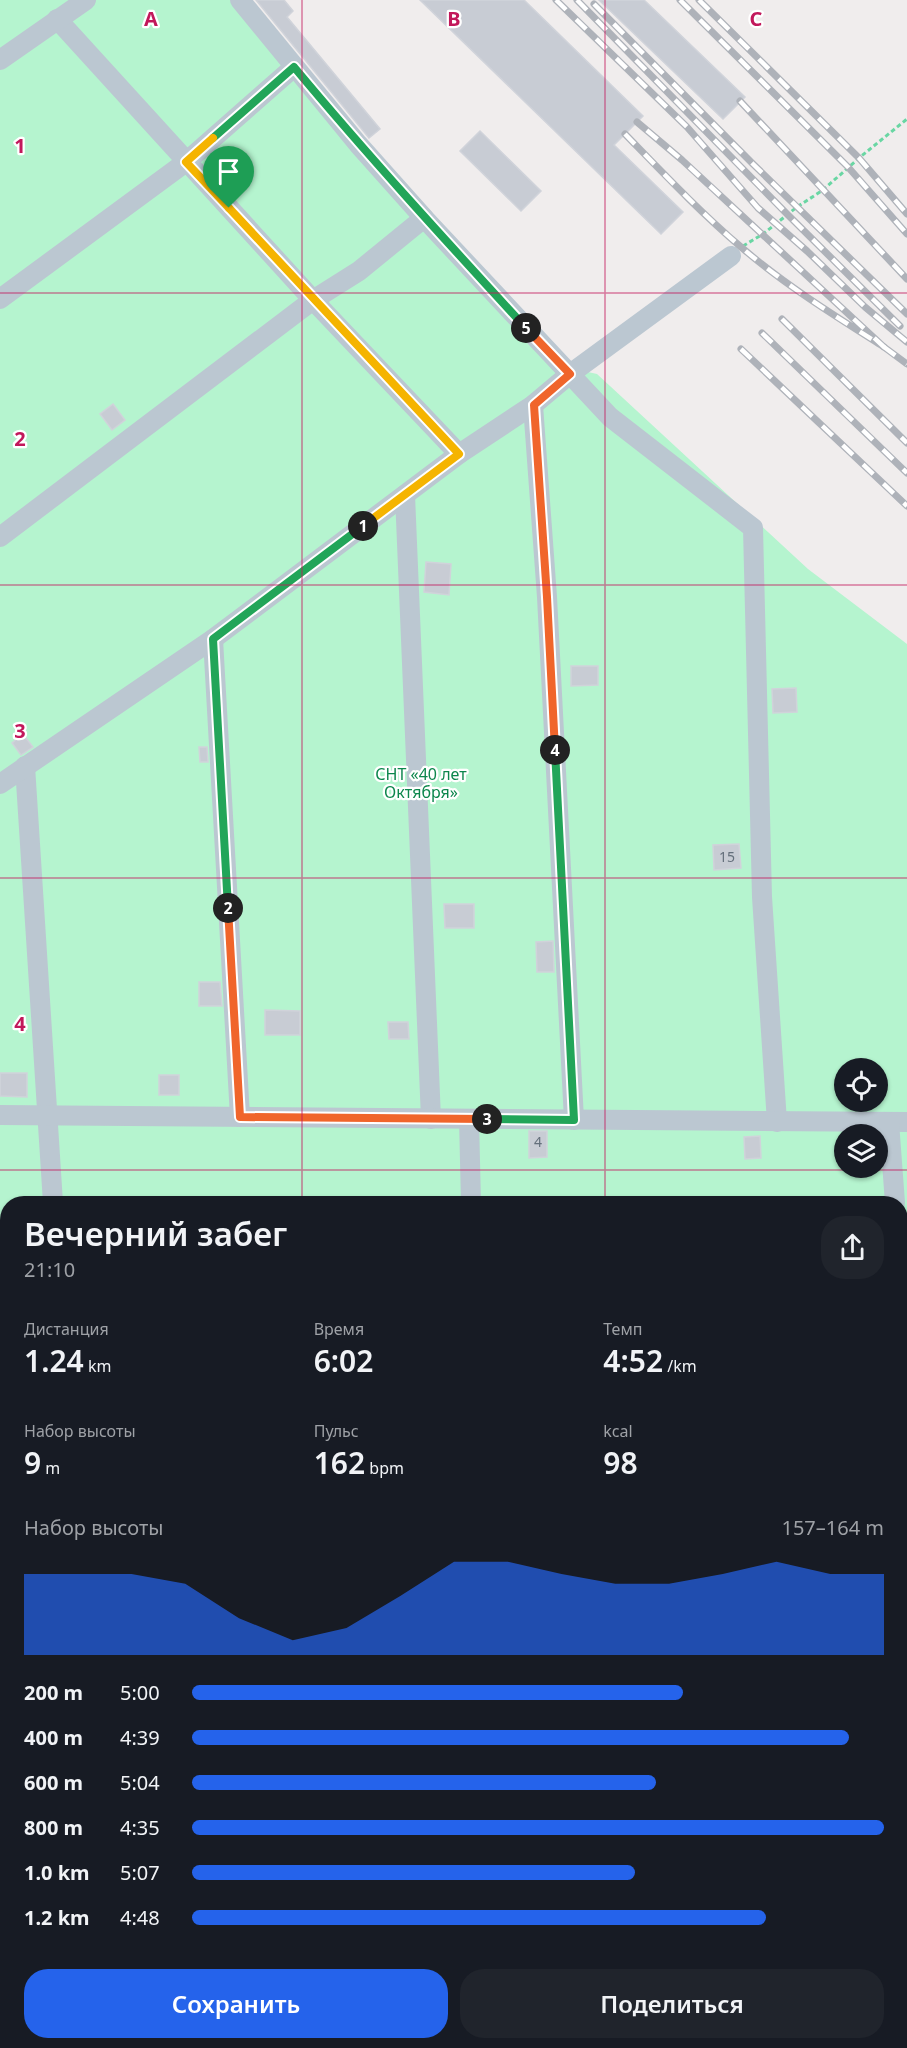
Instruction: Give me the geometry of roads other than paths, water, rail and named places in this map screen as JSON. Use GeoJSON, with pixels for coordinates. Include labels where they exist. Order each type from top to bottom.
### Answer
{"type":"FeatureCollection","features":[{"type":"Feature","properties":{"kind":"street"},"geometry":{"type":"LineString","coordinates":[[0,60],[86,0]]}},
{"type":"Feature","properties":{"kind":"street"},"geometry":{"type":"LineString","coordinates":[[240,0],[358,144],[610,417],[753,528],[762,897],[777,1122]]}},
{"type":"Feature","properties":{"kind":"street"},"geometry":{"type":"LineString","coordinates":[[57,19],[186,162],[459,454]]}},
{"type":"Feature","properties":{"kind":"street"},"geometry":{"type":"LineString","coordinates":[[0,299],[186,162],[294,67]]}},
{"type":"Feature","properties":{"kind":"street"},"geometry":{"type":"LineString","coordinates":[[0,537],[314,300],[359,271],[424,218]]}},
{"type":"Feature","properties":{"kind":"street"},"geometry":{"type":"LineString","coordinates":[[0,784],[213,639],[459,454],[534,405],[570,374],[731,256]]}},
{"type":"Feature","properties":{"kind":"street"},"geometry":{"type":"LineString","coordinates":[[534,405],[547,597],[574,1120]]}},
{"type":"Feature","properties":{"kind":"street"},"geometry":{"type":"LineString","coordinates":[[405,495],[431,1119]]}},
{"type":"Feature","properties":{"kind":"street"},"geometry":{"type":"LineString","coordinates":[[213,639],[240,1117]]}},
{"type":"Feature","properties":{"kind":"street"},"geometry":{"type":"LineString","coordinates":[[25,766],[53,1196]]}},
{"type":"Feature","properties":{"kind":"street"},"geometry":{"type":"LineString","coordinates":[[0,1115],[898,1122],[895,1196]]}},
{"type":"Feature","properties":{"kind":"street"},"geometry":{"type":"LineString","coordinates":[[469,1119],[471,1196]]}},
{"type":"Feature","properties":{"kind":"railway"},"geometry":{"type":"LineString","coordinates":[[556,0],[687,127],[758,208],[865,307],[907,342]]}},
{"type":"Feature","properties":{"kind":"railway"},"geometry":{"type":"LineString","coordinates":[[577,0],[900,326]]}},
{"type":"Feature","properties":{"kind":"railway"},"geometry":{"type":"LineString","coordinates":[[680,0],[848,167],[907,234]]}},
{"type":"Feature","properties":{"kind":"railway"},"geometry":{"type":"LineString","coordinates":[[699,0],[859,158],[907,214]]}},
{"type":"Feature","properties":{"kind":"railway"},"geometry":{"type":"LineString","coordinates":[[594,4],[907,314]]}},
{"type":"Feature","properties":{"kind":"railway"},"geometry":{"type":"LineString","coordinates":[[740,101],[907,279]]}},
{"type":"Feature","properties":{"kind":"railway"},"geometry":{"type":"LineString","coordinates":[[625,134],[696,206],[758,261],[811,300],[884,347],[682,160],[637,122]]}},
{"type":"Feature","properties":{"kind":"railway"},"geometry":{"type":"LineString","coordinates":[[782,319],[907,443]]}},
{"type":"Feature","properties":{"kind":"railway"},"geometry":{"type":"LineString","coordinates":[[762,333],[907,473]]}},
{"type":"Feature","properties":{"kind":"railway"},"geometry":{"type":"LineString","coordinates":[[884,347],[907,364]]}},
{"type":"Feature","properties":{"kind":"railway"},"geometry":{"type":"LineString","coordinates":[[741,349],[907,506]]}},
{"type":"Feature","properties":{"kind":"park label","name":"СНТ «40 лет Октября»"},"geometry":{"type":"Point","coordinates":[421,783]}}]}
